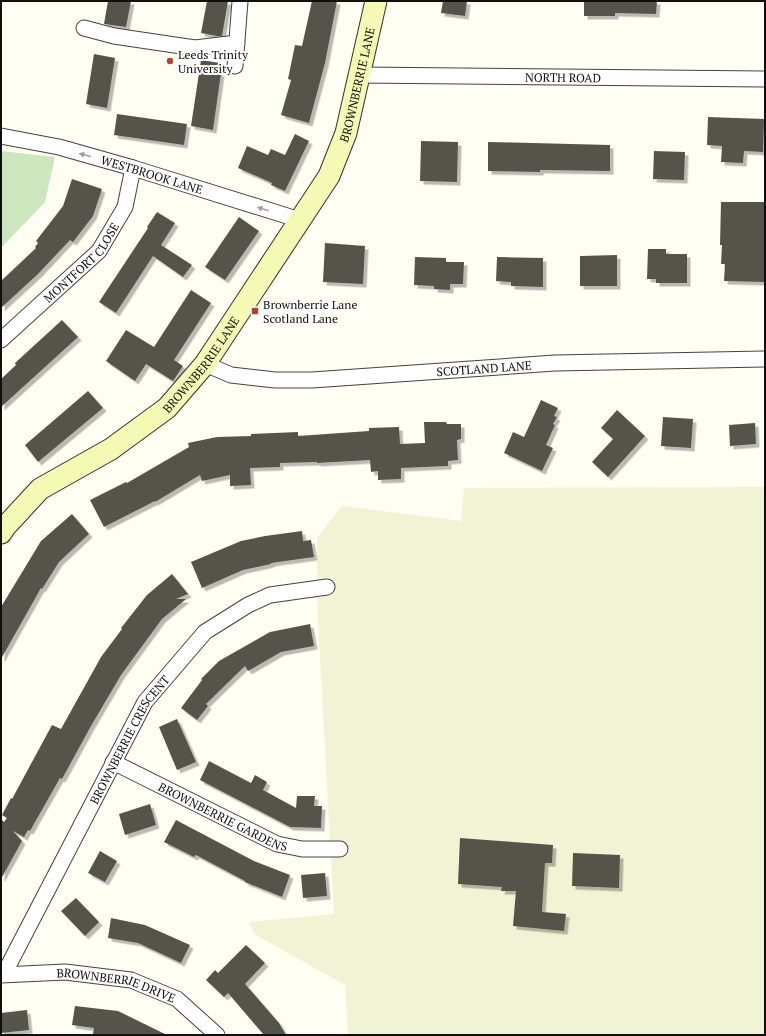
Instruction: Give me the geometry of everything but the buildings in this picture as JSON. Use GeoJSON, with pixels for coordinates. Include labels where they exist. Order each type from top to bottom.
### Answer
{"type":"FeatureCollection","features":[{"type":"Feature","properties":{"kind":"street"},"geometry":{"type":"LineString","coordinates":[[235,66],[240,1]]}},
{"type":"Feature","properties":{"kind":"street","name":"BROWNBERRIE LANE"},"geometry":{"type":"LineString","coordinates":[[1,533],[4,527],[40,489],[111,449],[167,408],[205,364],[329,176],[346,133],[376,1]]}},
{"type":"Feature","properties":{"kind":"street"},"geometry":{"type":"LineString","coordinates":[[84,28],[114,36],[195,48],[237,44]]}},
{"type":"Feature","properties":{"kind":"street","name":"NORTH ROAD"},"geometry":{"type":"LineString","coordinates":[[360,75],[765,79]]}},
{"type":"Feature","properties":{"kind":"street","name":"WESTBROOK LANE"},"geometry":{"type":"LineString","coordinates":[[1,136],[59,147],[133,168],[300,220]]}},
{"type":"Feature","properties":{"kind":"street","name":"MONTFORT CLOSE"},"geometry":{"type":"LineString","coordinates":[[1,340],[99,251],[125,207],[133,168]]}},
{"type":"Feature","properties":{"kind":"street","name":"SCOTLAND LANE"},"geometry":{"type":"LineString","coordinates":[[205,364],[231,374],[275,380],[312,380],[555,363],[765,359]]}},
{"type":"Feature","properties":{"kind":"street","name":"BROWNBERRIE CRESCENT"},"geometry":{"type":"LineString","coordinates":[[2,974],[145,702],[205,632],[248,605],[270,595],[327,587]]}},
{"type":"Feature","properties":{"kind":"street","name":"BROWNBERRIE GARDENS"},"geometry":{"type":"LineString","coordinates":[[113,762],[277,844],[302,849],[340,849]]}},
{"type":"Feature","properties":{"kind":"street","name":"BROWNBERRIE DRIVE"},"geometry":{"type":"LineString","coordinates":[[2,974],[65,972],[131,980],[178,999],[218,1035]]}},
{"type":"Feature","properties":{"kind":"green space"},"geometry":{"type":"Polygon","coordinates":[[[1,151],[55,157],[45,202],[1,248],[1,151]]]}},
{"type":"Feature","properties":{"kind":"green space"},"geometry":{"type":"Polygon","coordinates":[[[764,487],[765,1035],[348,1035],[345,985],[254,934],[249,922],[334,914],[317,602],[317,538],[342,506],[461,521],[464,488],[764,487]]]}},
{"type":"Feature","properties":{"kind":"place","name":"Leeds Trinity University"},"geometry":{"type":"Point","coordinates":[170,61]}},
{"type":"Feature","properties":{"kind":"place","name":"Brownberrie Lane Scotland Lane"},"geometry":{"type":"Point","coordinates":[255,311]}}]}
